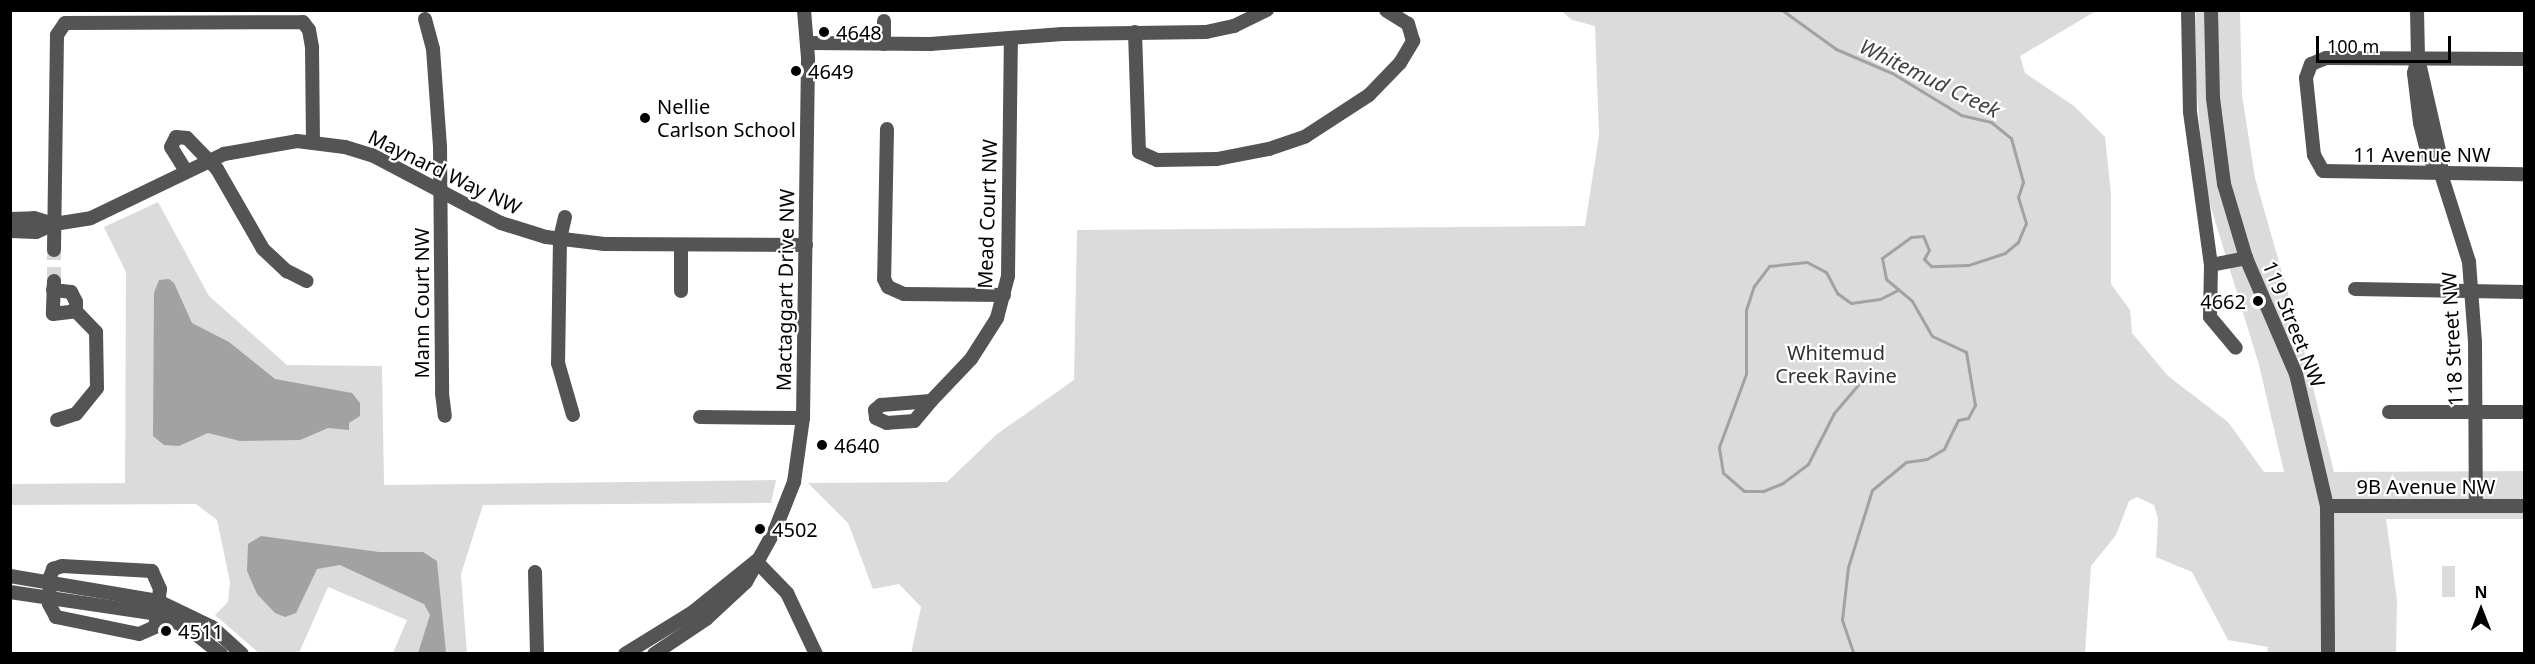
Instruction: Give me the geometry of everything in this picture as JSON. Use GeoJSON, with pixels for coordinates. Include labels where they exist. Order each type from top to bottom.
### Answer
{"type":"FeatureCollection","features":[{"type":"Feature","properties":{"kind":"street","name":"Mactaggart Drive NW"},"geometry":{"type":"LineString","coordinates":[[654,654],[721,607],[746,582],[789,496],[803,418],[808,44],[804,10]]}},
{"type":"Feature","properties":{"kind":"street"},"geometry":{"type":"LineString","coordinates":[[808,44],[884,44],[1221,30],[1267,10]]}},
{"type":"Feature","properties":{"kind":"street"},"geometry":{"type":"LineString","coordinates":[[1135,32],[1139,152],[1158,160],[1217,159],[1269,149],[1306,136],[1369,95],[1400,63],[1413,41],[1408,24],[1386,10]]}},
{"type":"Feature","properties":{"kind":"street"},"geometry":{"type":"LineString","coordinates":[[2188,10],[2190,112],[2211,265],[2210,317],[2236,348]]}},
{"type":"Feature","properties":{"kind":"street","name":"119 Street NW"},"geometry":{"type":"LineString","coordinates":[[2211,10],[2213,98],[2220,160],[2246,258],[2296,374],[2327,506],[2328,654]]}},
{"type":"Feature","properties":{"kind":"street","name":"118 Street NW"},"geometry":{"type":"LineString","coordinates":[[2417,10],[2418,58],[2414,73],[2420,123],[2428,158],[2441,174],[2462,236],[2472,294],[2475,506]]}},
{"type":"Feature","properties":{"kind":"street","name":"Mann Court NW"},"geometry":{"type":"LineString","coordinates":[[425,19],[433,49],[440,190],[442,393],[445,416]]}},
{"type":"Feature","properties":{"kind":"street"},"geometry":{"type":"LineString","coordinates":[[884,21],[884,44]]}},
{"type":"Feature","properties":{"kind":"street"},"geometry":{"type":"LineString","coordinates":[[54,250],[57,35],[65,23],[303,22],[309,30],[312,47],[313,142]]}},
{"type":"Feature","properties":{"kind":"street","name":"Mead Court NW"},"geometry":{"type":"LineString","coordinates":[[931,401],[985,341],[1004,295],[1011,39]]}},
{"type":"Feature","properties":{"kind":"street","name":"11 Avenue NW"},"geometry":{"type":"LineString","coordinates":[[2418,58],[2326,58],[2311,64],[2306,78],[2308,110],[2315,159],[2320,169],[2441,174],[2524,174]]}},
{"type":"Feature","properties":{"kind":"street"},"geometry":{"type":"LineString","coordinates":[[2418,58],[2524,59]]}},
{"type":"Feature","properties":{"kind":"street"},"geometry":{"type":"LineString","coordinates":[[887,129],[884,279],[888,287],[904,294],[1004,295]]}},
{"type":"Feature","properties":{"kind":"street"},"geometry":{"type":"LineString","coordinates":[[186,171],[171,147],[176,137],[187,138],[223,177],[263,249],[287,270],[307,281]]}},
{"type":"Feature","properties":{"kind":"street","name":"Maynard Way NW"},"geometry":{"type":"LineString","coordinates":[[10,231],[36,232],[54,224],[91,218],[208,160],[253,146],[313,142],[372,155],[501,223],[560,239],[605,244],[806,245]]}},
{"type":"Feature","properties":{"kind":"street"},"geometry":{"type":"LineString","coordinates":[[565,217],[560,239],[558,363],[573,415]]}},
{"type":"Feature","properties":{"kind":"street","name":"Maynard Way NW"},"geometry":{"type":"LineString","coordinates":[[10,219],[34,218],[54,224]]}},
{"type":"Feature","properties":{"kind":"street"},"geometry":{"type":"LineString","coordinates":[[681,245],[681,291]]}},
{"type":"Feature","properties":{"kind":"street"},"geometry":{"type":"LineString","coordinates":[[2211,265],[2246,258]]}},
{"type":"Feature","properties":{"kind":"street"},"geometry":{"type":"LineString","coordinates":[[57,420],[76,414],[97,387],[96,332],[75,311],[71,292],[54,285],[52,314],[75,311]]}},
{"type":"Feature","properties":{"kind":"street"},"geometry":{"type":"LineString","coordinates":[[2355,289],[2472,294],[2524,292]]}},
{"type":"Feature","properties":{"kind":"street"},"geometry":{"type":"LineString","coordinates":[[2389,412],[2524,412]]}},
{"type":"Feature","properties":{"kind":"street"},"geometry":{"type":"LineString","coordinates":[[700,417],[803,418]]}},
{"type":"Feature","properties":{"kind":"street","name":"9B Avenue NW"},"geometry":{"type":"LineString","coordinates":[[2327,506],[2524,506]]}},
{"type":"Feature","properties":{"kind":"street","name":"Mactaggart Drive NW"},"geometry":{"type":"LineString","coordinates":[[625,654],[679,622],[756,561]]}},
{"type":"Feature","properties":{"kind":"street"},"geometry":{"type":"LineString","coordinates":[[756,561],[787,593],[816,654]]}},
{"type":"Feature","properties":{"kind":"street"},"geometry":{"type":"LineString","coordinates":[[62,566],[147,569],[159,579],[158,608],[151,631],[139,634],[56,617],[50,592],[53,569],[62,566]]}},
{"type":"Feature","properties":{"kind":"street"},"geometry":{"type":"LineString","coordinates":[[535,572],[537,654]]}},
{"type":"Feature","properties":{"kind":"street"},"geometry":{"type":"LineString","coordinates":[[10,576],[50,592]]}},
{"type":"Feature","properties":{"kind":"street"},"geometry":{"type":"LineString","coordinates":[[10,591],[50,592],[158,608],[212,627],[242,654]]}},
{"type":"Feature","properties":{"kind":"street"},"geometry":{"type":"LineString","coordinates":[[158,608],[221,654]]}},
{"type":"Feature","properties":{"kind":"green space","name":"Whitemud Creek Ravine"},"geometry":{"type":"Polygon","coordinates":[[[1560,10],[2096,11],[2020,56],[2025,73],[2074,106],[2105,137],[2111,194],[2111,284],[2130,310],[2132,333],[2168,376],[2228,422],[2264,472],[2284,472],[2259,365],[2209,201],[2202,154],[2196,83],[2196,11],[2240,10],[2242,95],[2255,178],[2301,339],[2334,472],[2524,471],[2524,519],[2386,519],[2397,600],[2396,653],[2267,653],[2268,647],[2228,640],[2192,572],[2156,557],[2158,519],[2154,505],[2137,497],[2129,501],[2116,535],[2091,566],[2085,653],[911,654],[921,607],[899,584],[873,589],[848,523],[808,483],[947,482],[997,434],[1074,380],[1077,230],[1585,226],[1599,135],[1595,26],[1572,20],[1560,10]]]}},
{"type":"Feature","properties":{"kind":"green space"},"geometry":{"type":"Polygon","coordinates":[[[158,202],[209,296],[287,365],[382,366],[384,485],[776,480],[771,503],[483,505],[461,574],[467,654],[393,653],[407,620],[328,587],[299,653],[259,653],[215,615],[228,602],[230,582],[217,520],[196,504],[11,505],[10,484],[125,483],[126,272],[104,227],[158,202]]]}},
{"type":"Feature","properties":{"kind":"green space"},"geometry":{"type":"Polygon","coordinates":[[[2442,566],[2455,566],[2455,597],[2442,597],[2442,566]]]}},
{"type":"Feature","properties":{"kind":"shaded area"},"geometry":{"type":"Polygon","coordinates":[[[169,279],[174,283],[192,323],[229,342],[275,379],[352,393],[360,403],[360,416],[349,423],[349,430],[328,428],[300,440],[240,441],[208,433],[179,446],[164,445],[153,436],[154,293],[159,280],[169,279]]]}},
{"type":"Feature","properties":{"kind":"shaded area"},"geometry":{"type":"Polygon","coordinates":[[[261,536],[379,552],[423,552],[437,561],[446,653],[418,653],[430,615],[424,604],[340,565],[317,569],[296,613],[285,617],[275,613],[257,594],[247,571],[248,544],[261,536]]]}},
{"type":"Feature","properties":{"kind":"waterway","name":"Whitemud Creek"},"geometry":{"type":"LineString","coordinates":[[1782,10],[1836,49],[1892,73],[1961,115],[1991,122],[2011,138],[2023,182],[2018,197],[2026,223],[2018,242],[2005,253],[1968,265],[1931,266],[1924,259],[1929,250],[1923,236],[1911,237],[1882,258],[1886,279],[1912,301],[1932,336],[1966,352],[1975,405],[1968,418],[1958,420],[1944,449],[1927,459],[1906,462],[1872,490],[1848,567],[1842,620],[1854,654]]}},
{"type":"Feature","properties":{"kind":"waterway"},"geometry":{"type":"LineString","coordinates":[[1863,379],[1834,413],[1808,464],[1783,483],[1763,491],[1744,491],[1723,473],[1719,447],[1746,374],[1746,310],[1754,286],[1769,266],[1807,262],[1826,272],[1837,293],[1851,303],[1880,299],[1898,290]]}},
{"type":"Feature","properties":{"kind":"tunnel"},"geometry":{"type":"LineString","coordinates":[[54,250],[54,281]]}},
{"type":"Feature","properties":{"kind":"place","name":"4648"},"geometry":{"type":"Point","coordinates":[824,32]}},
{"type":"Feature","properties":{"kind":"place","name":"4649"},"geometry":{"type":"Point","coordinates":[796,71]}},
{"type":"Feature","properties":{"kind":"place","name":"Nellie Carlson School"},"geometry":{"type":"Point","coordinates":[645,118]}},
{"type":"Feature","properties":{"kind":"place","name":"4662"},"geometry":{"type":"Point","coordinates":[2258,301]}},
{"type":"Feature","properties":{"kind":"place","name":"4640"},"geometry":{"type":"Point","coordinates":[822,445]}},
{"type":"Feature","properties":{"kind":"place","name":"4502"},"geometry":{"type":"Point","coordinates":[760,529]}},
{"type":"Feature","properties":{"kind":"place","name":"4511"},"geometry":{"type":"Point","coordinates":[166,631]}}]}
